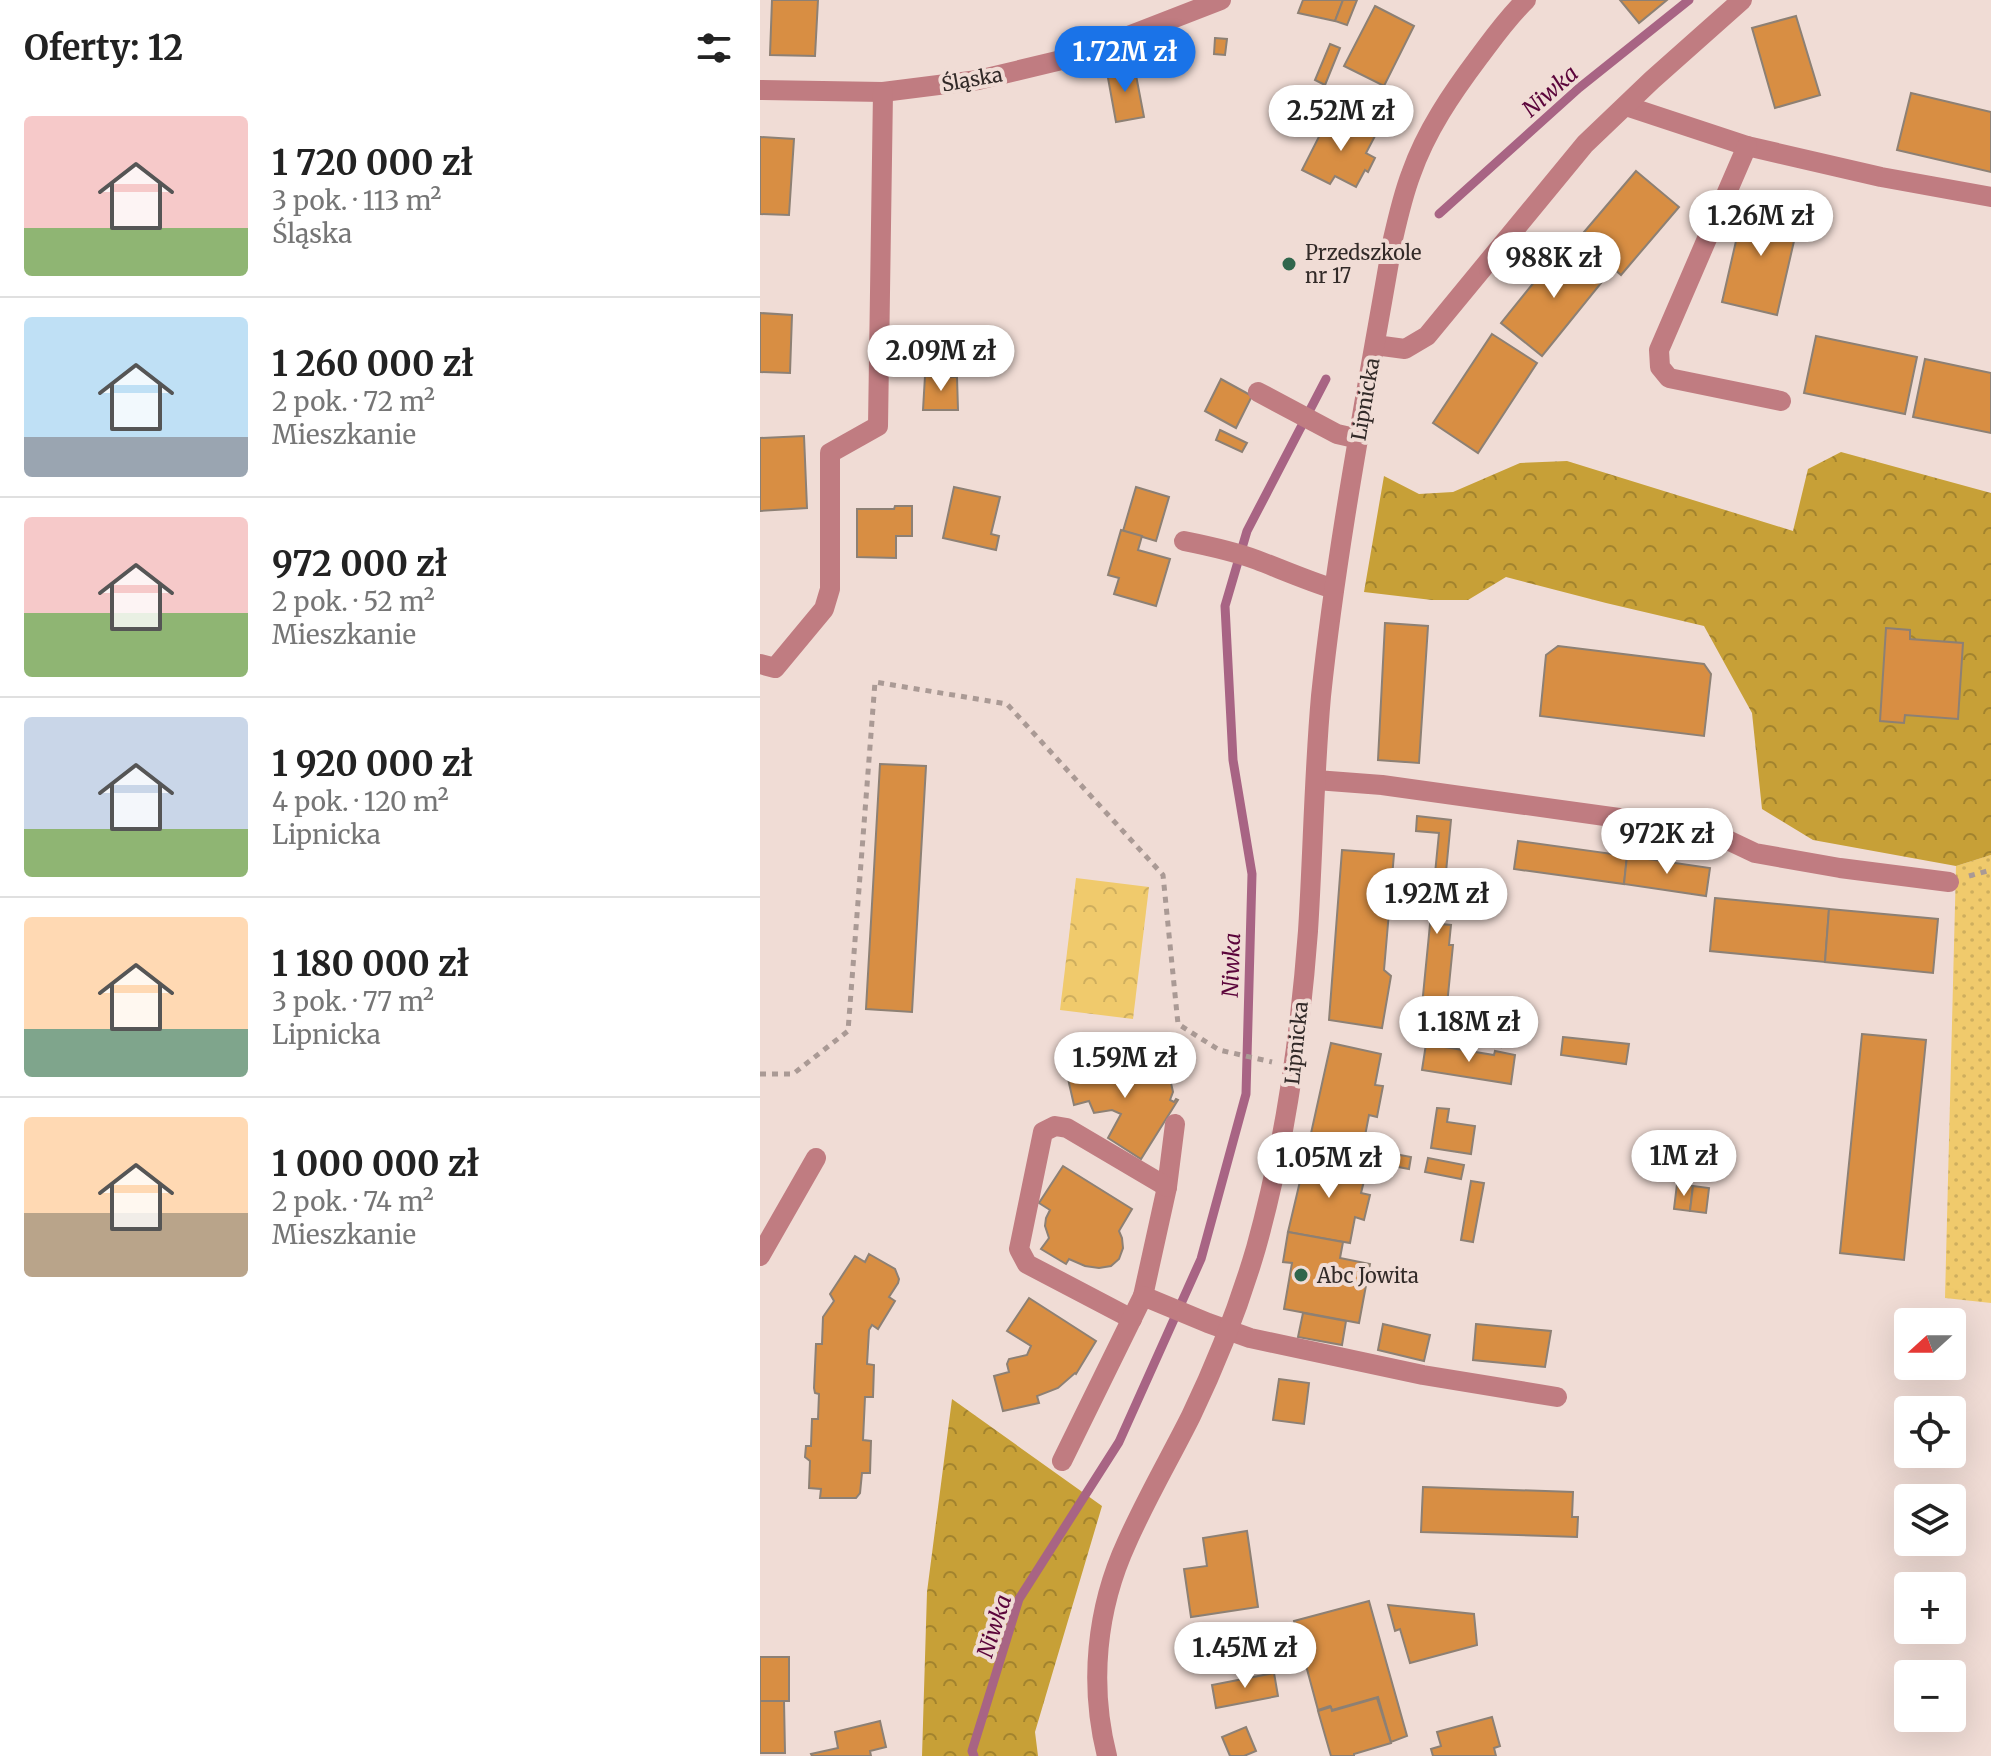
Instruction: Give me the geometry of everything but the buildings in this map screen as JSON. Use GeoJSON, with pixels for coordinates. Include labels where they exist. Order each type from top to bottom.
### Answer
{"type":"FeatureCollection","features":[{"type":"Feature","properties":{"kind":"street","name":"Śląska"},"geometry":{"type":"LineString","coordinates":[[760,90],[883,92],[978,80],[1074,57],[1221,0]]}},
{"type":"Feature","properties":{"kind":"street","name":"Lipnicka"},"geometry":{"type":"LineString","coordinates":[[1375,345],[1405,349],[1427,336],[1585,144],[1742,0]]}},
{"type":"Feature","properties":{"kind":"street","name":"Lipnicka"},"geometry":{"type":"LineString","coordinates":[[1107,1756],[1098,1707],[1096,1671],[1108,1591],[1127,1541],[1192,1413],[1229,1330],[1261,1228],[1287,1115],[1308,932],[1321,698],[1334,589],[1393,239],[1411,172],[1425,140],[1450,97],[1517,3]]}},
{"type":"Feature","properties":{"kind":"street"},"geometry":{"type":"LineString","coordinates":[[767,666],[824,609],[830,589],[830,453],[878,426],[883,92]]}},
{"type":"Feature","properties":{"kind":"street"},"geometry":{"type":"LineString","coordinates":[[1626,106],[1747,146],[1881,177],[1991,197]]}},
{"type":"Feature","properties":{"kind":"street"},"geometry":{"type":"LineString","coordinates":[[1747,146],[1659,350],[1660,367],[1669,378],[1781,401]]}},
{"type":"Feature","properties":{"kind":"street"},"geometry":{"type":"LineString","coordinates":[[1258,392],[1337,434],[1359,439]]}},
{"type":"Feature","properties":{"kind":"street"},"geometry":{"type":"LineString","coordinates":[[1184,541],[1257,560],[1334,589]]}},
{"type":"Feature","properties":{"kind":"street"},"geometry":{"type":"LineString","coordinates":[[1316,780],[1382,785],[1619,818],[1717,835],[1755,853],[1949,882]]}},
{"type":"Feature","properties":{"kind":"street"},"geometry":{"type":"LineString","coordinates":[[1062,1461],[1132,1319],[1151,1299],[1175,1124]]}},
{"type":"Feature","properties":{"kind":"street"},"geometry":{"type":"LineString","coordinates":[[1132,1319],[1027,1264],[1019,1249],[1043,1132],[1055,1126],[1067,1128],[1167,1187]]}},
{"type":"Feature","properties":{"kind":"street"},"geometry":{"type":"LineString","coordinates":[[760,1256],[816,1158]]}},
{"type":"Feature","properties":{"kind":"street"},"geometry":{"type":"LineString","coordinates":[[1151,1299],[1250,1338],[1423,1375],[1557,1397]]}},
{"type":"Feature","properties":{"kind":"path"},"geometry":{"type":"LineString","coordinates":[[760,1074],[793,1074],[848,1031],[875,682],[1007,704],[1163,875],[1178,1024],[1219,1050],[1272,1062]]}},
{"type":"Feature","properties":{"kind":"green space"},"geometry":{"type":"Polygon","coordinates":[[[1841,452],[1991,493],[1991,855],[1956,866],[1813,840],[1762,809],[1752,713],[1704,626],[1506,577],[1468,600],[1432,600],[1364,592],[1384,476],[1419,494],[1453,492],[1520,463],[1567,461],[1793,531],[1808,469],[1841,452]]]}},
{"type":"Feature","properties":{"kind":"green space"},"geometry":{"type":"Polygon","coordinates":[[[1991,855],[1991,1303],[1945,1298],[1956,866],[1991,855]]]}},
{"type":"Feature","properties":{"kind":"green space"},"geometry":{"type":"Polygon","coordinates":[[[1076,878],[1149,887],[1133,1019],[1060,1010],[1076,878]]]}},
{"type":"Feature","properties":{"kind":"green space"},"geometry":{"type":"Polygon","coordinates":[[[952,1399],[1102,1506],[1035,1732],[1038,1756],[922,1756],[927,1592],[952,1399]]]}},
{"type":"Feature","properties":{"kind":"waterway","name":"Niwka"},"geometry":{"type":"LineString","coordinates":[[1439,214],[1579,88],[1689,0]]}},
{"type":"Feature","properties":{"kind":"waterway","name":"Niwka"},"geometry":{"type":"LineString","coordinates":[[974,1756],[972,1751],[1019,1599],[1119,1442],[1201,1259],[1246,1094],[1252,874],[1233,760],[1225,606],[1247,531],[1326,379]]}},
{"type":"Feature","properties":{"kind":"place","name":"Przedszkole nr 17"},"geometry":{"type":"Point","coordinates":[1289,264]}},
{"type":"Feature","properties":{"kind":"place","name":"Abc Jowita"},"geometry":{"type":"Point","coordinates":[1301,1275]}}]}
